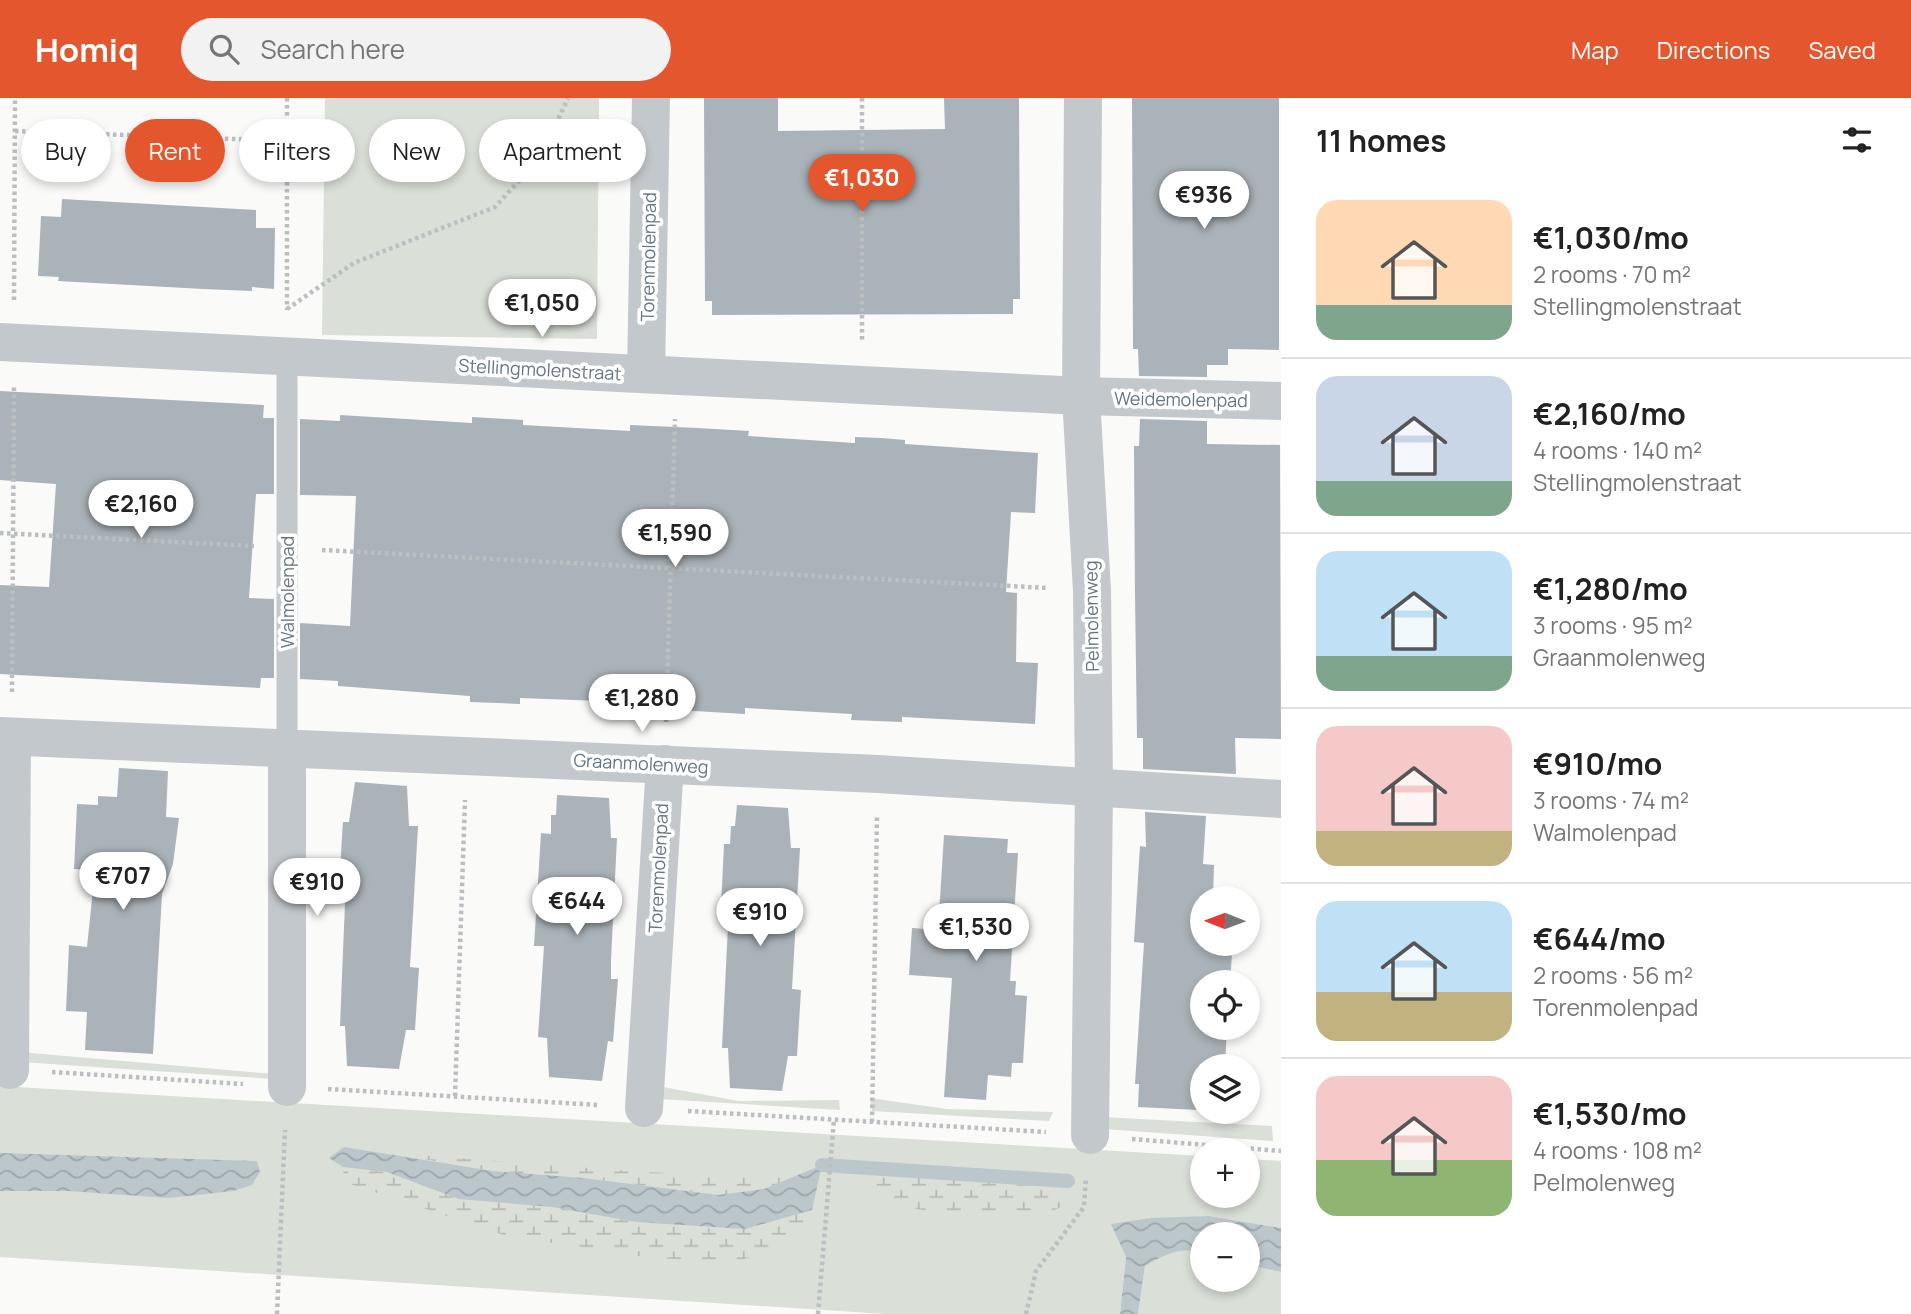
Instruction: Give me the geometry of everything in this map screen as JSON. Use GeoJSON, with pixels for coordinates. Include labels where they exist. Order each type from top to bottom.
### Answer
{"type":"FeatureCollection","features":[{"type":"Feature","properties":{"kind":"street","name":"Torenmolenpad"},"geometry":{"type":"LineString","coordinates":[[651,98],[661,375]]}},
{"type":"Feature","properties":{"kind":"street","name":"Pelmolenweg"},"geometry":{"type":"LineString","coordinates":[[1083,98],[1081,396],[1092,591],[1094,787],[1090,1135]]}},
{"type":"Feature","properties":{"kind":"street","name":"Stellingmolenstraat"},"geometry":{"type":"LineString","coordinates":[[7,342],[1081,396]]}},
{"type":"Feature","properties":{"kind":"street","name":"Weidemolenpad"},"geometry":{"type":"LineString","coordinates":[[1081,396],[1281,401]]}},
{"type":"Feature","properties":{"kind":"street","name":"Graanmolenweg"},"geometry":{"type":"LineString","coordinates":[[6,736],[878,774],[1281,799]]}},
{"type":"Feature","properties":{"kind":"street"},"geometry":{"type":"LineString","coordinates":[[6,736],[10,1069]]}},
{"type":"Feature","properties":{"kind":"street","name":"Walmolenpad"},"geometry":{"type":"LineString","coordinates":[[287,748],[287,1087]]}},
{"type":"Feature","properties":{"kind":"street","name":"Torenmolenpad"},"geometry":{"type":"LineString","coordinates":[[644,1108],[665,764]]}},
{"type":"Feature","properties":{"kind":"lane","name":"Walmolenpad"},"geometry":{"type":"LineString","coordinates":[[287,356],[287,748]]}},
{"type":"Feature","properties":{"kind":"path"},"geometry":{"type":"LineString","coordinates":[[6,736],[13,534],[7,342],[15,98]]}},
{"type":"Feature","properties":{"kind":"path"},"geometry":{"type":"LineString","coordinates":[[287,98],[287,119]]}},
{"type":"Feature","properties":{"kind":"path"},"geometry":{"type":"LineString","coordinates":[[287,309],[354,263],[495,206],[541,157],[568,98]]}},
{"type":"Feature","properties":{"kind":"path"},"geometry":{"type":"LineString","coordinates":[[862,98],[862,385]]}},
{"type":"Feature","properties":{"kind":"path"},"geometry":{"type":"LineString","coordinates":[[15,131],[239,139]]}},
{"type":"Feature","properties":{"kind":"path"},"geometry":{"type":"LineString","coordinates":[[287,182],[287,356]]}},
{"type":"Feature","properties":{"kind":"path"},"geometry":{"type":"LineString","coordinates":[[661,375],[670,568],[665,764]]}},
{"type":"Feature","properties":{"kind":"path"},"geometry":{"type":"LineString","coordinates":[[0,533],[1092,591]]}},
{"type":"Feature","properties":{"kind":"path"},"geometry":{"type":"LineString","coordinates":[[455,1096],[466,756]]}},
{"type":"Feature","properties":{"kind":"path"},"geometry":{"type":"LineString","coordinates":[[872,1122],[878,774]]}},
{"type":"Feature","properties":{"kind":"path"},"geometry":{"type":"LineString","coordinates":[[277,1314],[287,1087]]}},
{"type":"Feature","properties":{"kind":"path"},"geometry":{"type":"LineString","coordinates":[[818,1314],[831,1183],[834,1119]]}},
{"type":"Feature","properties":{"kind":"path"},"geometry":{"type":"LineString","coordinates":[[1026,1314],[1036,1271],[1084,1207],[1090,1135]]}},
{"type":"Feature","properties":{"kind":"green space"},"geometry":{"type":"Polygon","coordinates":[[[325,98],[599,98],[599,119],[479,119],[479,182],[598,182],[597,339],[322,335],[324,182],[355,182],[355,119],[325,119],[325,98]]]}},
{"type":"Feature","properties":{"kind":"green space"},"geometry":{"type":"Polygon","coordinates":[[[19,1052],[274,1074],[274,1079],[21,1062],[19,1052]]]}},
{"type":"Feature","properties":{"kind":"green space"},"geometry":{"type":"Polygon","coordinates":[[[0,1086],[1190,1155],[1190,1208],[1260,1208],[1260,1160],[1281,1161],[1281,1228],[1260,1224],[1260,1222],[1209,1216],[1112,1224],[1126,1257],[1120,1314],[886,1314],[0,1257],[0,1086]]]}},
{"type":"Feature","properties":{"kind":"green space"},"geometry":{"type":"Polygon","coordinates":[[[658,1086],[738,1101],[839,1100],[840,1110],[660,1099],[658,1086]]]}},
{"type":"Feature","properties":{"kind":"green space"},"geometry":{"type":"Polygon","coordinates":[[[870,1098],[947,1109],[1053,1112],[1049,1121],[872,1111],[870,1098]]]}},
{"type":"Feature","properties":{"kind":"green space"},"geometry":{"type":"Polygon","coordinates":[[[1102,1117],[1190,1122],[1190,1124],[1272,1126],[1273,1141],[1260,1138],[1104,1129],[1102,1117]]]}},
{"type":"Feature","properties":{"kind":"green space"},"geometry":{"type":"Polygon","coordinates":[[[390,1153],[643,1172],[791,1178],[764,1189],[718,1195],[583,1178],[492,1171],[390,1153]]]}},
{"type":"Feature","properties":{"kind":"green space"},"geometry":{"type":"Polygon","coordinates":[[[343,1167],[387,1172],[459,1199],[553,1207],[636,1222],[745,1229],[812,1210],[789,1243],[736,1262],[651,1258],[507,1236],[344,1182],[343,1167]]]}},
{"type":"Feature","properties":{"kind":"green space"},"geometry":{"type":"Polygon","coordinates":[[[860,1167],[1068,1181],[1061,1207],[1048,1213],[1001,1215],[941,1212],[912,1208],[887,1199],[869,1186],[860,1167]]]}},
{"type":"Feature","properties":{"kind":"green space"},"geometry":{"type":"Polygon","coordinates":[[[1190,1250],[1190,1292],[1260,1292],[1260,1268],[1281,1272],[1281,1314],[1138,1314],[1145,1266],[1172,1251],[1190,1250]]]}},
{"type":"Feature","properties":{"kind":"water"},"geometry":{"type":"Polygon","coordinates":[[[344,1147],[492,1171],[583,1178],[718,1195],[764,1189],[822,1165],[812,1210],[745,1229],[636,1222],[553,1207],[459,1199],[387,1172],[343,1167],[329,1158],[344,1147]]]}},
{"type":"Feature","properties":{"kind":"water"},"geometry":{"type":"Polygon","coordinates":[[[0,1153],[257,1161],[260,1172],[252,1185],[233,1191],[169,1198],[68,1191],[0,1191],[0,1153]]]}},
{"type":"Feature","properties":{"kind":"water"},"geometry":{"type":"Polygon","coordinates":[[[1209,1216],[1245,1222],[1190,1222],[1190,1251],[1166,1255],[1145,1266],[1138,1314],[1120,1314],[1126,1257],[1111,1224],[1150,1218],[1209,1216]]]}},
{"type":"Feature","properties":{"kind":"water"},"geometry":{"type":"Polygon","coordinates":[[[1260,1224],[1281,1228],[1281,1272],[1260,1268],[1260,1224]]]}},
{"type":"Feature","properties":{"kind":"building"},"geometry":{"type":"Polygon","coordinates":[[[704,98],[778,98],[778,131],[945,129],[944,98],[1019,98],[1020,299],[1013,299],[1013,314],[712,315],[712,301],[705,301],[704,98]]]}},
{"type":"Feature","properties":{"kind":"building"},"geometry":{"type":"Polygon","coordinates":[[[1132,98],[1279,98],[1279,350],[1228,349],[1228,365],[1207,365],[1207,377],[1139,376],[1138,349],[1133,349],[1132,98]]]}},
{"type":"Feature","properties":{"kind":"building"},"geometry":{"type":"Polygon","coordinates":[[[62,199],[256,210],[256,228],[275,228],[274,289],[203,289],[58,281],[59,277],[38,276],[41,216],[61,217],[62,199]]]}},
{"type":"Feature","properties":{"kind":"building"},"geometry":{"type":"Polygon","coordinates":[[[0,391],[264,405],[263,418],[274,418],[274,494],[256,494],[249,598],[274,599],[274,678],[261,678],[260,688],[0,674],[0,585],[49,587],[56,484],[0,480],[0,391]]]}},
{"type":"Feature","properties":{"kind":"building"},"geometry":{"type":"Polygon","coordinates":[[[340,415],[472,423],[472,417],[523,420],[523,425],[630,431],[630,425],[698,428],[749,431],[748,436],[855,443],[855,437],[881,438],[905,440],[905,444],[1038,453],[1035,513],[1011,512],[1006,592],[1017,593],[1016,662],[1038,663],[1035,724],[902,717],[902,722],[851,720],[852,714],[745,708],[745,714],[627,707],[627,702],[520,698],[520,704],[470,702],[470,696],[338,686],[338,681],[300,679],[300,623],[350,626],[356,496],[300,495],[300,419],[340,421],[340,415]]]}},
{"type":"Feature","properties":{"kind":"building"},"geometry":{"type":"Polygon","coordinates":[[[1140,419],[1207,421],[1207,444],[1280,445],[1281,739],[1235,738],[1236,774],[1143,769],[1143,738],[1137,738],[1135,593],[1134,446],[1139,446],[1140,419]]]}},
{"type":"Feature","properties":{"kind":"building"},"geometry":{"type":"Polygon","coordinates":[[[119,768],[168,771],[166,817],[179,818],[173,864],[162,894],[153,1054],[85,1050],[87,1012],[66,1011],[69,945],[87,947],[95,870],[74,869],[77,804],[98,805],[98,796],[117,797],[119,768]]]}},
{"type":"Feature","properties":{"kind":"building"},"geometry":{"type":"Polygon","coordinates":[[[355,782],[407,786],[409,826],[418,826],[410,967],[419,968],[415,1030],[406,1030],[399,1069],[347,1066],[345,1026],[340,1026],[345,903],[344,885],[339,884],[343,822],[349,822],[355,782]]]}},
{"type":"Feature","properties":{"kind":"building"},"geometry":{"type":"Polygon","coordinates":[[[557,795],[609,798],[611,838],[617,838],[611,979],[618,979],[613,1042],[608,1041],[602,1081],[549,1077],[547,1038],[538,1037],[544,946],[534,946],[541,833],[551,834],[551,815],[556,815],[557,795]]]}},
{"type":"Feature","properties":{"kind":"building"},"geometry":{"type":"Polygon","coordinates":[[[737,805],[788,808],[791,848],[800,848],[792,989],[801,990],[797,1056],[788,1056],[782,1091],[730,1088],[728,1048],[722,1048],[728,926],[726,907],[721,907],[724,844],[730,844],[731,826],[735,826],[737,805]]]}},
{"type":"Feature","properties":{"kind":"building"},"geometry":{"type":"Polygon","coordinates":[[[1145,812],[1206,816],[1203,864],[1214,865],[1213,886],[1190,886],[1190,956],[1232,956],[1231,970],[1190,970],[1190,1040],[1226,1040],[1226,1054],[1190,1054],[1190,1110],[1138,1107],[1139,1084],[1135,1084],[1144,943],[1134,942],[1140,846],[1146,847],[1145,812]]]}},
{"type":"Feature","properties":{"kind":"building"},"geometry":{"type":"Polygon","coordinates":[[[944,835],[1008,839],[1007,853],[1018,853],[1010,981],[1016,981],[1015,995],[1027,996],[1023,1063],[1012,1063],[1011,1077],[988,1075],[986,1100],[944,1097],[952,978],[909,975],[912,928],[938,930],[944,835]]]}},
{"type":"Feature","properties":{"kind":"waterway"},"geometry":{"type":"LineString","coordinates":[[822,1165],[1068,1181]]}}]}
